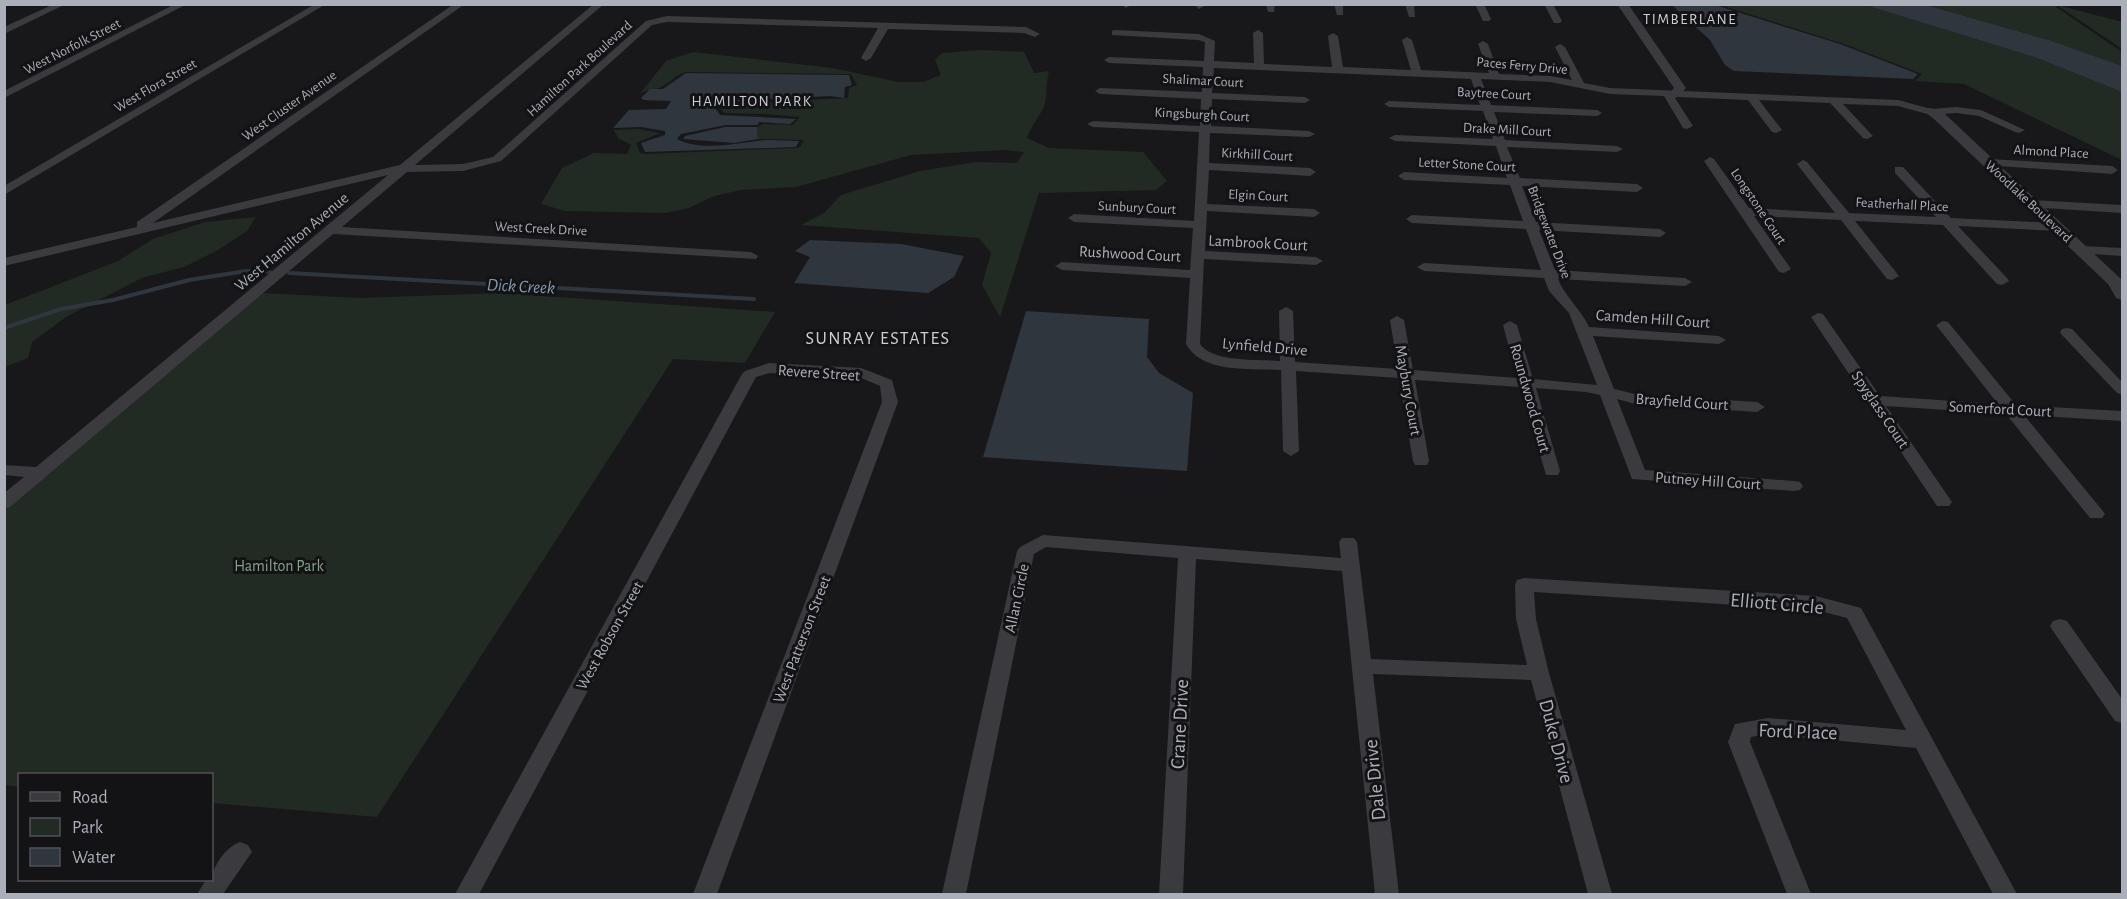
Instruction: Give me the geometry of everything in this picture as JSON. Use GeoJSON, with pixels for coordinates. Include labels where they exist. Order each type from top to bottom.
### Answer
{"type":"FeatureCollection","features":[{"type":"Feature","properties":{"kind":"street"},"geometry":{"type":"LineString","coordinates":[[4,31],[62,4]]}},
{"type":"Feature","properties":{"kind":"street","name":"West Norfolk Street"},"geometry":{"type":"LineString","coordinates":[[4,95],[183,4]]}},
{"type":"Feature","properties":{"kind":"street","name":"West Flora Street"},"geometry":{"type":"LineString","coordinates":[[4,191],[322,4]]}},
{"type":"Feature","properties":{"kind":"street","name":"West Cluster Avenue"},"geometry":{"type":"LineString","coordinates":[[134,230],[461,4]]}},
{"type":"Feature","properties":{"kind":"street","name":"West Hamilton Avenue"},"geometry":{"type":"LineString","coordinates":[[4,503],[600,4]]}},
{"type":"Feature","properties":{"kind":"street"},"geometry":{"type":"LineString","coordinates":[[1408,4],[1412,15]]}},
{"type":"Feature","properties":{"kind":"street"},"geometry":{"type":"LineString","coordinates":[[1479,4],[1486,19]]}},
{"type":"Feature","properties":{"kind":"street"},"geometry":{"type":"LineString","coordinates":[[1548,4],[1557,21]]}},
{"type":"Feature","properties":{"kind":"street"},"geometry":{"type":"LineString","coordinates":[[1622,4],[1680,88],[1669,97],[1687,126]]}},
{"type":"Feature","properties":{"kind":"street","name":"Hamilton Park Boulevard"},"geometry":{"type":"LineString","coordinates":[[404,168],[463,168],[484,165],[497,159],[649,23],[667,19],[1026,30],[1035,34]]}},
{"type":"Feature","properties":{"kind":"street"},"geometry":{"type":"LineString","coordinates":[[866,58],[885,25]]}},
{"type":"Feature","properties":{"kind":"street","name":"Lynfield Drive"},"geometry":{"type":"LineString","coordinates":[[1114,33],[1199,37],[1210,41],[1192,344],[1196,351],[1204,357],[1217,361],[1586,387],[1608,392]]}},
{"type":"Feature","properties":{"kind":"street"},"geometry":{"type":"LineString","coordinates":[[1258,33],[1259,67]]}},
{"type":"Feature","properties":{"kind":"street"},"geometry":{"type":"LineString","coordinates":[[1333,36],[1338,70]]}},
{"type":"Feature","properties":{"kind":"street"},"geometry":{"type":"LineString","coordinates":[[1407,40],[1417,73]]}},
{"type":"Feature","properties":{"kind":"street"},"geometry":{"type":"LineString","coordinates":[[1483,44],[1496,77]]}},
{"type":"Feature","properties":{"kind":"street"},"geometry":{"type":"LineString","coordinates":[[1560,47],[1580,85]]}},
{"type":"Feature","properties":{"kind":"street","name":"Paces Ferry Drive"},"geometry":{"type":"LineString","coordinates":[[1109,60],[1550,79],[1610,91],[1898,103],[1931,112],[1956,110],[1982,112],[2019,130]]}},
{"type":"Feature","properties":{"kind":"street","name":"Bridgewater Drive"},"geometry":{"type":"LineString","coordinates":[[1474,76],[1556,291],[1575,312],[1608,392]]}},
{"type":"Feature","properties":{"kind":"street","name":"Shalimar Court"},"geometry":{"type":"LineString","coordinates":[[1100,91],[1305,100]]}},
{"type":"Feature","properties":{"kind":"street"},"geometry":{"type":"LineString","coordinates":[[1750,96],[1776,130]]}},
{"type":"Feature","properties":{"kind":"street"},"geometry":{"type":"LineString","coordinates":[[1833,100],[1868,136]]}},
{"type":"Feature","properties":{"kind":"street","name":"Baytree Court"},"geometry":{"type":"LineString","coordinates":[[1389,104],[1597,113]]}},
{"type":"Feature","properties":{"kind":"street","name":"Woodlake Boulevard"},"geometry":{"type":"LineString","coordinates":[[1931,112],[1941,117],[2082,250],[2115,282],[2122,295]]}},
{"type":"Feature","properties":{"kind":"street","name":"Kingsburgh Court"},"geometry":{"type":"LineString","coordinates":[[1093,124],[1309,134]]}},
{"type":"Feature","properties":{"kind":"street","name":"Drake Mill Court"},"geometry":{"type":"LineString","coordinates":[[1395,138],[1617,149]]}},
{"type":"Feature","properties":{"kind":"street","name":"Longstone Court"},"geometry":{"type":"LineString","coordinates":[[1710,161],[1784,269]]}},
{"type":"Feature","properties":{"kind":"street","name":"Almond Place"},"geometry":{"type":"LineString","coordinates":[[1989,163],[2112,170]]}},
{"type":"Feature","properties":{"kind":"street"},"geometry":{"type":"LineString","coordinates":[[1803,164],[1892,276]]}},
{"type":"Feature","properties":{"kind":"street","name":"Kirkhill Court"},"geometry":{"type":"LineString","coordinates":[[1202,166],[1310,172]]}},
{"type":"Feature","properties":{"kind":"street"},"geometry":{"type":"LineString","coordinates":[[4,262],[404,168]]}},
{"type":"Feature","properties":{"kind":"street"},"geometry":{"type":"LineString","coordinates":[[1899,170],[2002,281]]}},
{"type":"Feature","properties":{"kind":"street","name":"Letter Stone Court"},"geometry":{"type":"LineString","coordinates":[[1404,176],[1637,188]]}},
{"type":"Feature","properties":{"kind":"street"},"geometry":{"type":"LineString","coordinates":[[2032,204],[2122,209]]}},
{"type":"Feature","properties":{"kind":"street","name":"Elgin Court"},"geometry":{"type":"LineString","coordinates":[[1200,207],[1314,213]]}},
{"type":"Feature","properties":{"kind":"street","name":"Featherhall Place"},"geometry":{"type":"LineString","coordinates":[[1745,212],[2057,227]]}},
{"type":"Feature","properties":{"kind":"street","name":"Sunbury Court"},"geometry":{"type":"LineString","coordinates":[[1074,218],[1199,225]]}},
{"type":"Feature","properties":{"kind":"street"},"geometry":{"type":"LineString","coordinates":[[1412,219],[1660,233]]}},
{"type":"Feature","properties":{"kind":"street","name":"West Creek Drive"},"geometry":{"type":"LineString","coordinates":[[330,230],[751,256]]}},
{"type":"Feature","properties":{"kind":"street"},"geometry":{"type":"LineString","coordinates":[[2082,250],[2122,252]]}},
{"type":"Feature","properties":{"kind":"street","name":"Lambrook Court"},"geometry":{"type":"LineString","coordinates":[[1197,255],[1316,261]]}},
{"type":"Feature","properties":{"kind":"street","name":"Rushwood Court"},"geometry":{"type":"LineString","coordinates":[[1062,266],[1197,274]]}},
{"type":"Feature","properties":{"kind":"street"},"geometry":{"type":"LineString","coordinates":[[1424,267],[1685,282]]}},
{"type":"Feature","properties":{"kind":"street"},"geometry":{"type":"LineString","coordinates":[[1286,311],[1291,451]]}},
{"type":"Feature","properties":{"kind":"street","name":"Spyglass Court"},"geometry":{"type":"LineString","coordinates":[[1818,317],[1877,401],[1943,502]]}},
{"type":"Feature","properties":{"kind":"street","name":"Maybury Court"},"geometry":{"type":"LineString","coordinates":[[1397,320],[1421,461]]}},
{"type":"Feature","properties":{"kind":"street","name":"Roundwood Court"},"geometry":{"type":"LineString","coordinates":[[1510,325],[1552,471]]}},
{"type":"Feature","properties":{"kind":"street"},"geometry":{"type":"LineString","coordinates":[[1943,325],[2096,514]]}},
{"type":"Feature","properties":{"kind":"street","name":"Camden Hill Court"},"geometry":{"type":"LineString","coordinates":[[1584,331],[1719,340]]}},
{"type":"Feature","properties":{"kind":"street"},"geometry":{"type":"LineString","coordinates":[[2067,332],[2122,390]]}},
{"type":"Feature","properties":{"kind":"street","name":"Revere Street"},"geometry":{"type":"LineString","coordinates":[[750,374],[770,368],[861,373],[886,383]]}},
{"type":"Feature","properties":{"kind":"street","name":"West Robson Street"},"geometry":{"type":"LineString","coordinates":[[467,894],[750,374]]}},
{"type":"Feature","properties":{"kind":"street","name":"West Patterson Street"},"geometry":{"type":"LineString","coordinates":[[705,894],[890,402],[886,383]]}},
{"type":"Feature","properties":{"kind":"street","name":"Brayfield Court"},"geometry":{"type":"LineString","coordinates":[[1608,392],[1635,399],[1757,407]]}},
{"type":"Feature","properties":{"kind":"street","name":"Putney Hill Court"},"geometry":{"type":"LineString","coordinates":[[1608,392],[1638,475],[1794,486]]}},
{"type":"Feature","properties":{"kind":"street","name":"Somerford Court"},"geometry":{"type":"LineString","coordinates":[[1877,401],[2122,416]]}},
{"type":"Feature","properties":{"kind":"street"},"geometry":{"type":"LineString","coordinates":[[4,470],[40,473]]}},
{"type":"Feature","properties":{"kind":"street","name":"Allan Circle"},"geometry":{"type":"LineString","coordinates":[[954,894],[1026,551],[1043,542],[1350,565]]}},
{"type":"Feature","properties":{"kind":"street","name":"Dale Drive"},"geometry":{"type":"LineString","coordinates":[[1348,542],[1387,894]]}},
{"type":"Feature","properties":{"kind":"street","name":"Crane Drive"},"geometry":{"type":"LineString","coordinates":[[1171,894],[1187,553]]}},
{"type":"Feature","properties":{"kind":"street","name":"Duke Drive"},"geometry":{"type":"LineString","coordinates":[[1524,585],[1526,619],[1539,673],[1600,894]]}},
{"type":"Feature","properties":{"kind":"street","name":"Elliott Circle"},"geometry":{"type":"LineString","coordinates":[[1524,585],[1816,603],[1854,613],[2005,894]]}},
{"type":"Feature","properties":{"kind":"street"},"geometry":{"type":"LineString","coordinates":[[2060,626],[2122,716]]}},
{"type":"Feature","properties":{"kind":"street"},"geometry":{"type":"LineString","coordinates":[[1362,666],[1539,673]]}},
{"type":"Feature","properties":{"kind":"street","name":"Ford Place"},"geometry":{"type":"LineString","coordinates":[[1799,894],[1739,742],[1742,730],[1768,726],[1922,740]]}},
{"type":"Feature","properties":{"kind":"street"},"geometry":{"type":"LineString","coordinates":[[209,894],[240,852]]}},
{"type":"Feature","properties":{"kind":"green space"},"geometry":{"type":"Polygon","coordinates":[[[1720,5],[1865,5],[2037,58],[2122,92],[2122,160],[1964,84],[1915,81],[1922,74],[1844,44],[1720,5]]]}},
{"type":"Feature","properties":{"kind":"green space"},"geometry":{"type":"Polygon","coordinates":[[[1926,5],[2053,5],[2122,52],[2122,66],[2049,40],[1926,5]]]}},
{"type":"Feature","properties":{"kind":"green space"},"geometry":{"type":"Polygon","coordinates":[[[2057,5],[2122,22],[2122,49],[2057,5]]]}},
{"type":"Feature","properties":{"kind":"green space"},"geometry":{"type":"Polygon","coordinates":[[[982,50],[1024,52],[1034,73],[1049,71],[1045,104],[1027,138],[1049,148],[1143,152],[1167,181],[1156,190],[1039,193],[1000,317],[982,285],[991,253],[979,238],[801,225],[824,213],[841,195],[920,171],[976,162],[1017,163],[1024,152],[1004,150],[911,155],[796,187],[741,190],[714,196],[689,208],[666,213],[565,211],[541,204],[562,168],[594,153],[627,154],[631,145],[618,138],[614,130],[638,129],[660,133],[636,143],[640,153],[644,154],[797,148],[804,140],[758,139],[757,127],[764,124],[793,125],[800,117],[724,113],[719,106],[736,101],[752,103],[848,98],[849,88],[857,85],[851,74],[686,72],[661,87],[639,95],[666,61],[693,52],[833,68],[898,82],[923,82],[941,75],[935,60],[942,53],[982,50]]]}},
{"type":"Feature","properties":{"kind":"green space"},"geometry":{"type":"Polygon","coordinates":[[[256,217],[247,231],[218,250],[184,267],[142,278],[66,317],[32,342],[28,358],[5,367],[5,305],[118,261],[153,239],[205,222],[256,217]]]}},
{"type":"Feature","properties":{"kind":"green space","name":"Hamilton Park"},"geometry":{"type":"Polygon","coordinates":[[[262,293],[360,298],[500,293],[775,312],[745,363],[673,359],[377,817],[213,803],[213,773],[18,773],[18,787],[5,785],[4,511],[262,293]]]}},
{"type":"Feature","properties":{"kind":"water"},"geometry":{"type":"Polygon","coordinates":[[[1672,5],[1715,5],[1840,44],[1918,74],[1913,79],[1734,71],[1725,65],[1710,40],[1672,5]]]}},
{"type":"Feature","properties":{"kind":"water"},"geometry":{"type":"Polygon","coordinates":[[[1865,5],[1926,5],[2049,40],[2122,66],[2122,92],[2037,58],[1865,5]]]}},
{"type":"Feature","properties":{"kind":"water"},"geometry":{"type":"Polygon","coordinates":[[[686,73],[849,75],[852,85],[845,87],[844,98],[830,96],[721,102],[714,106],[720,115],[796,119],[790,124],[759,122],[758,125],[726,125],[681,134],[677,139],[706,146],[767,140],[799,141],[796,147],[645,152],[641,143],[665,135],[665,131],[641,127],[613,128],[629,110],[666,109],[671,101],[641,98],[650,89],[663,89],[686,73]]]}},
{"type":"Feature","properties":{"kind":"water"},"geometry":{"type":"Polygon","coordinates":[[[725,127],[757,127],[758,139],[734,143],[683,139],[685,136],[725,127]]]}},
{"type":"Feature","properties":{"kind":"water"},"geometry":{"type":"Polygon","coordinates":[[[810,240],[901,244],[964,256],[954,277],[928,293],[794,283],[810,257],[795,251],[810,240]]]}},
{"type":"Feature","properties":{"kind":"water"},"geometry":{"type":"Polygon","coordinates":[[[1026,311],[1149,319],[1147,357],[1159,373],[1193,393],[1187,471],[983,457],[1026,311]]]}},
{"type":"Feature","properties":{"kind":"waterway","name":"Dick Creek"},"geometry":{"type":"LineString","coordinates":[[4,328],[61,309],[113,300],[189,280],[246,271],[270,272]]}},
{"type":"Feature","properties":{"kind":"waterway","name":"Dick Creek"},"geometry":{"type":"LineString","coordinates":[[289,273],[754,299]]}},
{"type":"Feature","properties":{"kind":"district","name":"TIMBERLANE"},"geometry":{"type":"Point","coordinates":[1690,19]}},
{"type":"Feature","properties":{"kind":"district","name":"HAMILTON PARK"},"geometry":{"type":"Point","coordinates":[752,101]}},
{"type":"Feature","properties":{"kind":"district","name":"SUNRAY ESTATES"},"geometry":{"type":"Point","coordinates":[878,338]}}]}
